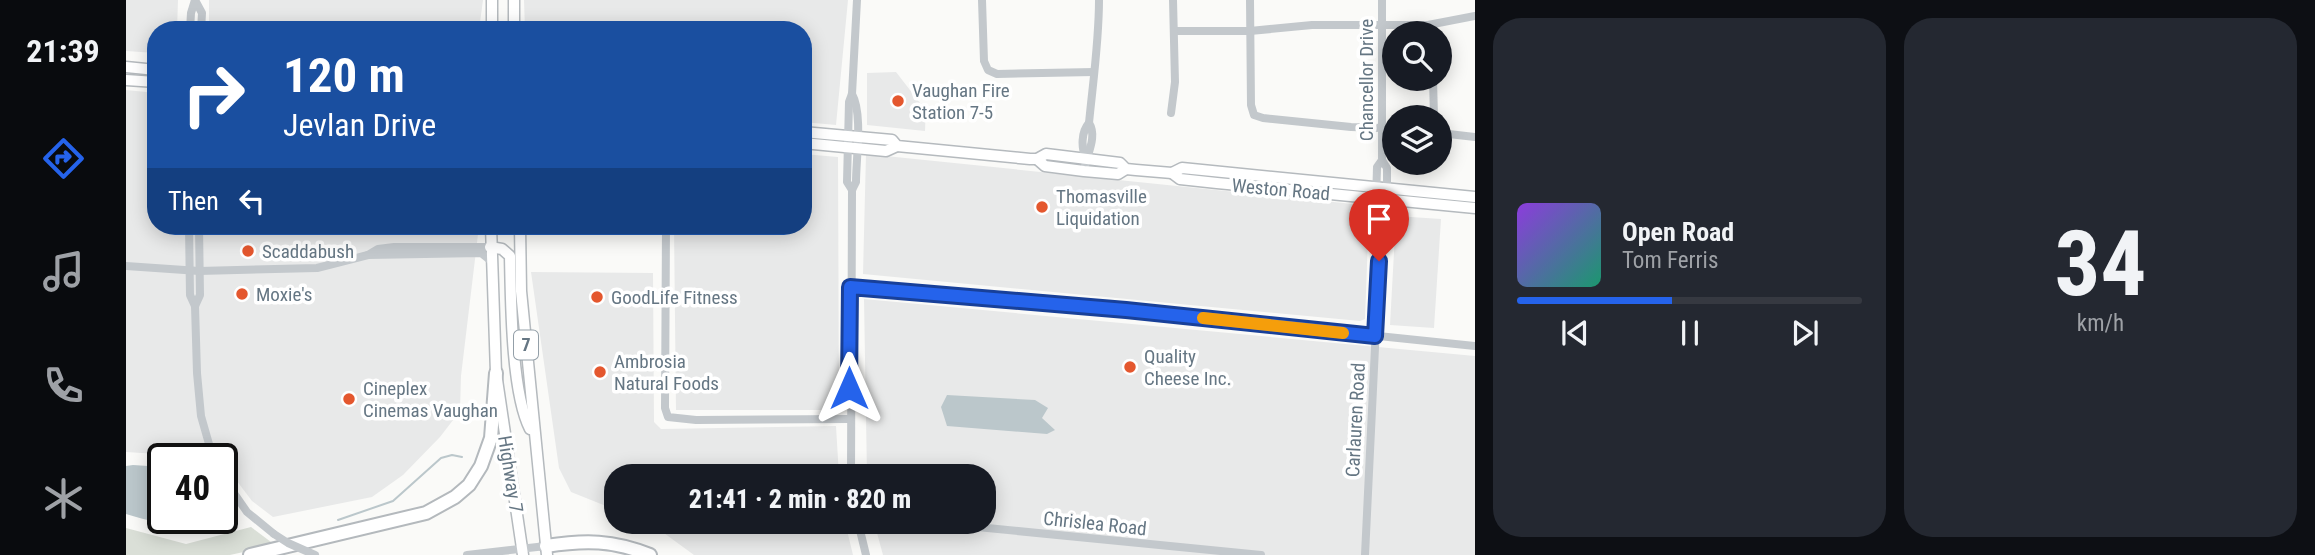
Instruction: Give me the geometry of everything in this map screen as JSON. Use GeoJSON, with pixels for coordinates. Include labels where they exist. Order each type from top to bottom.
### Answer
{"type":"FeatureCollection","features":[{"type":"Feature","properties":{"kind":"highway"},"geometry":{"type":"LineString","coordinates":[[250,555],[426,513],[455,497],[469,485],[481,466],[491,439],[496,373]]}},
{"type":"Feature","properties":{"kind":"highway"},"geometry":{"type":"LineString","coordinates":[[546,550],[607,542],[650,555]]}},
{"type":"Feature","properties":{"kind":"main road"},"geometry":{"type":"LineString","coordinates":[[492,0],[492,21]]}},
{"type":"Feature","properties":{"kind":"main road"},"geometry":{"type":"LineString","coordinates":[[514,0],[514,21]]}},
{"type":"Feature","properties":{"kind":"main road"},"geometry":{"type":"LineString","coordinates":[[126,67],[147,69]]}},
{"type":"Feature","properties":{"kind":"main road"},"geometry":{"type":"LineString","coordinates":[[126,79],[147,81]]}},
{"type":"Feature","properties":{"kind":"main road","name":"Weston Road"},"geometry":{"type":"LineString","coordinates":[[812,133],[892,140],[897,146]]}},
{"type":"Feature","properties":{"kind":"main road","name":"Weston Road"},"geometry":{"type":"LineString","coordinates":[[812,144],[886,152],[897,146],[1037,159],[1046,154],[1120,163],[1126,169]]}},
{"type":"Feature","properties":{"kind":"main road","name":"Weston Road"},"geometry":{"type":"LineString","coordinates":[[1037,159],[1045,166],[1118,174],[1126,169],[1172,173],[1182,168],[1382,193],[1475,208]]}},
{"type":"Feature","properties":{"kind":"main road","name":"Weston Road"},"geometry":{"type":"LineString","coordinates":[[1382,193],[1475,197]]}},
{"type":"Feature","properties":{"kind":"main road","name":"Highway 7"},"geometry":{"type":"LineString","coordinates":[[491,235],[496,373],[523,551]]}},
{"type":"Feature","properties":{"kind":"main road","name":"Highway 7"},"geometry":{"type":"LineString","coordinates":[[520,235],[521,291],[546,550]]}},
{"type":"Feature","properties":{"kind":"main road"},"geometry":{"type":"LineString","coordinates":[[490,247],[502,249],[510,256],[517,374],[523,415],[534,435]]}},
{"type":"Feature","properties":{"kind":"street"},"geometry":{"type":"LineString","coordinates":[[191,21],[195,0],[202,13],[202,21]]}},
{"type":"Feature","properties":{"kind":"street"},"geometry":{"type":"LineString","coordinates":[[851,464],[852,190],[847,182],[852,149],[849,102],[852,94],[857,0]]}},
{"type":"Feature","properties":{"kind":"street"},"geometry":{"type":"LineString","coordinates":[[982,0],[984,61],[988,71],[997,74],[1094,72]]}},
{"type":"Feature","properties":{"kind":"street"},"geometry":{"type":"LineString","coordinates":[[1084,171],[1091,151],[1092,128],[1089,123],[1099,0]]}},
{"type":"Feature","properties":{"kind":"street"},"geometry":{"type":"LineString","coordinates":[[1171,113],[1175,82],[1173,0]]}},
{"type":"Feature","properties":{"kind":"street"},"geometry":{"type":"LineString","coordinates":[[1250,0],[1251,105],[1254,115],[1351,127],[1382,128]]}},
{"type":"Feature","properties":{"kind":"street","name":"Chancellor Drive"},"geometry":{"type":"LineString","coordinates":[[1382,0],[1382,21]]}},
{"type":"Feature","properties":{"kind":"street"},"geometry":{"type":"LineString","coordinates":[[1452,22],[1475,16]]}},
{"type":"Feature","properties":{"kind":"street"},"geometry":{"type":"LineString","coordinates":[[1174,31],[1250,31],[1312,25],[1382,25]]}},
{"type":"Feature","properties":{"kind":"street"},"geometry":{"type":"LineString","coordinates":[[1452,134],[1475,137]]}},
{"type":"Feature","properties":{"kind":"street","name":"Chancellor Drive"},"geometry":{"type":"LineString","coordinates":[[1382,160],[1377,167],[1382,193]]}},
{"type":"Feature","properties":{"kind":"street","name":"Carlauren Road"},"geometry":{"type":"LineString","coordinates":[[1365,555],[1380,244],[1375,235],[1382,193]]}},
{"type":"Feature","properties":{"kind":"street"},"geometry":{"type":"LineString","coordinates":[[189,235],[188,271],[190,295],[195,306],[201,416],[209,443]]}},
{"type":"Feature","properties":{"kind":"street"},"geometry":{"type":"LineString","coordinates":[[195,306],[200,295],[198,235]]}},
{"type":"Feature","properties":{"kind":"street"},"geometry":{"type":"LineString","coordinates":[[666,235],[665,408],[668,417],[696,420],[849,419]]}},
{"type":"Feature","properties":{"kind":"street"},"geometry":{"type":"LineString","coordinates":[[368,255],[378,249],[394,247],[490,247]]}},
{"type":"Feature","properties":{"kind":"street"},"geometry":{"type":"LineString","coordinates":[[126,266],[188,271],[317,268],[368,255],[481,253],[491,261]]}},
{"type":"Feature","properties":{"kind":"street"},"geometry":{"type":"LineString","coordinates":[[850,287],[1126,310],[1475,346]]}},
{"type":"Feature","properties":{"kind":"street"},"geometry":{"type":"LineString","coordinates":[[238,499],[247,512],[274,534],[315,555]]}},
{"type":"Feature","properties":{"kind":"street","name":"Chrislea Road"},"geometry":{"type":"LineString","coordinates":[[996,529],[1261,555]]}},
{"type":"Feature","properties":{"kind":"street"},"geometry":{"type":"LineString","coordinates":[[863,534],[866,555]]}},
{"type":"Feature","properties":{"kind":"street"},"geometry":{"type":"LineString","coordinates":[[467,555],[502,550],[546,550]]}},
{"type":"Feature","properties":{"kind":"shaded area"},"geometry":{"type":"Polygon","coordinates":[[[126,0],[178,0],[177,21],[147,21],[147,52],[126,51],[126,0]]]}},
{"type":"Feature","properties":{"kind":"shaded area"},"geometry":{"type":"Polygon","coordinates":[[[209,0],[483,0],[480,21],[209,21],[209,0]]]}},
{"type":"Feature","properties":{"kind":"shaded area"},"geometry":{"type":"Polygon","coordinates":[[[524,0],[848,0],[836,125],[812,123],[812,21],[525,21],[524,0]]]}},
{"type":"Feature","properties":{"kind":"shaded area"},"geometry":{"type":"Polygon","coordinates":[[[896,72],[920,103],[926,104],[925,131],[867,125],[867,73],[896,72]]]}},
{"type":"Feature","properties":{"kind":"shaded area"},"geometry":{"type":"Polygon","coordinates":[[[126,90],[147,92],[147,235],[478,235],[461,376],[460,411],[440,437],[403,475],[372,497],[273,517],[252,501],[238,483],[238,443],[147,443],[147,453],[126,452],[126,90]]]}},
{"type":"Feature","properties":{"kind":"shaded area"},"geometry":{"type":"Polygon","coordinates":[[[866,154],[1353,204],[1355,210],[1369,211],[1365,319],[1360,321],[863,274],[866,154]]]}},
{"type":"Feature","properties":{"kind":"shaded area"},"geometry":{"type":"Polygon","coordinates":[[[812,155],[838,157],[839,410],[676,410],[674,235],[812,235],[812,155]]]}},
{"type":"Feature","properties":{"kind":"shaded area"},"geometry":{"type":"Polygon","coordinates":[[[1396,216],[1441,219],[1434,328],[1390,325],[1396,216]]]}},
{"type":"Feature","properties":{"kind":"shaded area"},"geometry":{"type":"Polygon","coordinates":[[[531,272],[653,273],[654,422],[661,429],[836,426],[838,464],[604,464],[604,505],[571,492],[559,468],[531,272]]]}},
{"type":"Feature","properties":{"kind":"shaded area"},"geometry":{"type":"Polygon","coordinates":[[[864,299],[1475,356],[1475,555],[883,555],[877,534],[996,534],[996,464],[867,464],[864,299]]]}},
{"type":"Feature","properties":{"kind":"shaded area"},"geometry":{"type":"Polygon","coordinates":[[[947,395],[1035,400],[1048,408],[1042,418],[1055,430],[1047,434],[947,426],[941,407],[947,395]]]}},
{"type":"Feature","properties":{"kind":"shaded area"},"geometry":{"type":"Polygon","coordinates":[[[126,466],[147,466],[147,519],[126,514],[126,466]]]}},
{"type":"Feature","properties":{"kind":"shaded area"},"geometry":{"type":"Polygon","coordinates":[[[251,527],[275,545],[230,555],[126,555],[126,528],[186,544],[224,534],[238,534],[238,530],[251,527]]]}},
{"type":"Feature","properties":{"kind":"shaded area"},"geometry":{"type":"Polygon","coordinates":[[[665,534],[848,534],[853,555],[694,555],[665,534]]]}},
{"type":"Feature","properties":{"kind":"waterway"},"geometry":{"type":"LineString","coordinates":[[338,520],[393,501],[441,458],[452,455],[462,457]]}},
{"type":"Feature","properties":{"kind":"slow traffic"},"geometry":{"type":"LineString","coordinates":[[1203,318],[1343,333]]}},
{"type":"Feature","properties":{"kind":"place","name":"Vaughan Fire Station 7-5"},"geometry":{"type":"Point","coordinates":[898,101]}},
{"type":"Feature","properties":{"kind":"place","name":"Thomasville Liquidation"},"geometry":{"type":"Point","coordinates":[1042,207]}},
{"type":"Feature","properties":{"kind":"place","name":"Scaddabush"},"geometry":{"type":"Point","coordinates":[248,251]}},
{"type":"Feature","properties":{"kind":"place","name":"Moxie's"},"geometry":{"type":"Point","coordinates":[242,294]}},
{"type":"Feature","properties":{"kind":"place","name":"GoodLife Fitness"},"geometry":{"type":"Point","coordinates":[597,297]}},
{"type":"Feature","properties":{"kind":"place","name":"Quality Cheese Inc."},"geometry":{"type":"Point","coordinates":[1130,367]}},
{"type":"Feature","properties":{"kind":"place","name":"Ambrosia Natural Foods"},"geometry":{"type":"Point","coordinates":[600,372]}},
{"type":"Feature","properties":{"kind":"place","name":"Cineplex Cinemas Vaughan"},"geometry":{"type":"Point","coordinates":[349,399]}},
{"type":"Feature","properties":{"kind":"route"},"geometry":{"type":"LineString","coordinates":[[849,388],[850,287],[1126,310],[1375,336],[1379,261]]}}]}
